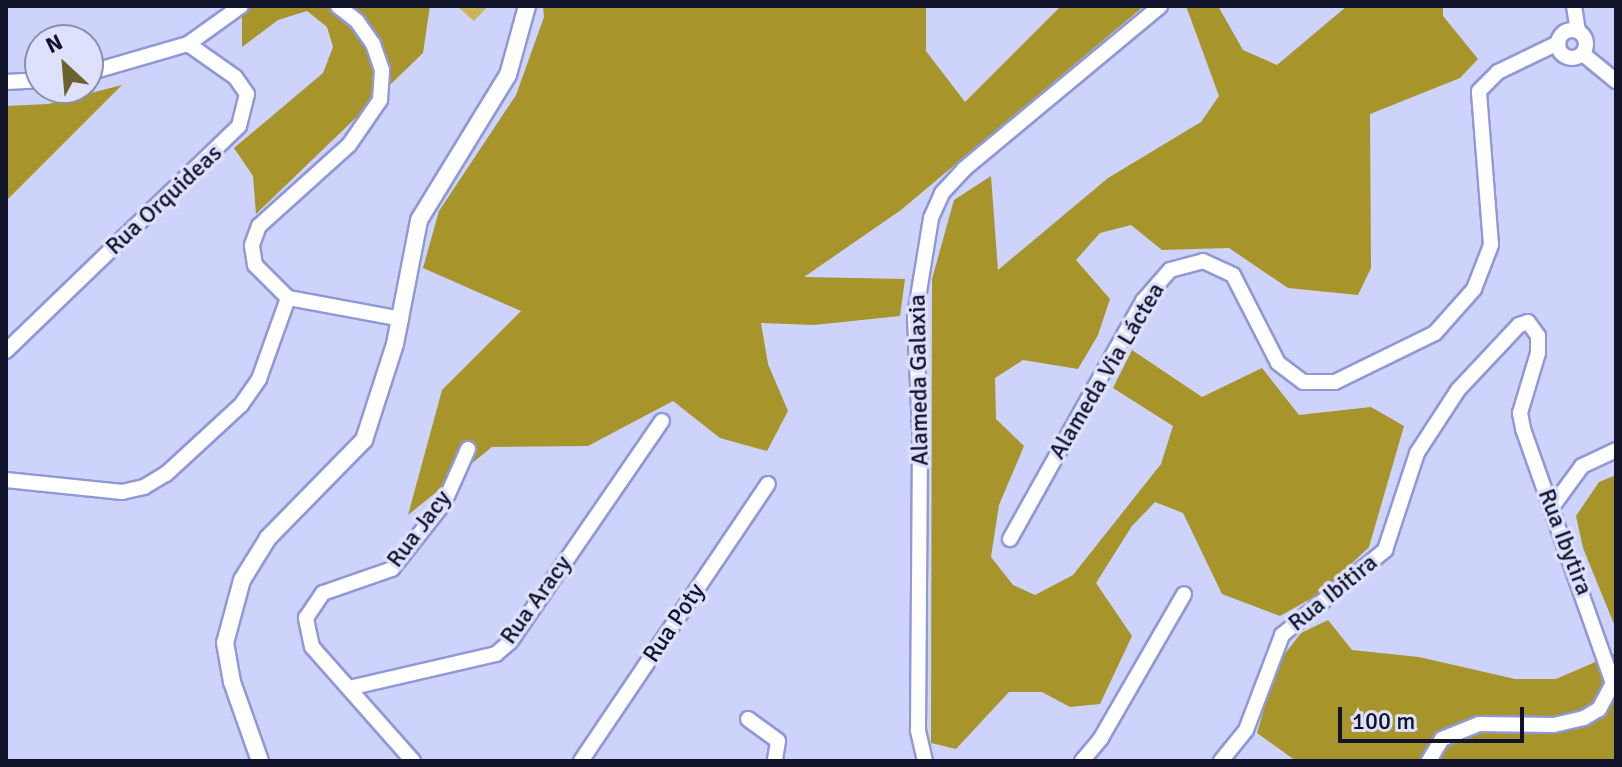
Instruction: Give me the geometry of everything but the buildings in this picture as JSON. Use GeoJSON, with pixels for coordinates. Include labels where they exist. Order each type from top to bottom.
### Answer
{"type":"FeatureCollection","features":[{"type":"Feature","properties":{"kind":"street"},"geometry":{"type":"LineString","coordinates":[[104,68],[188,44],[241,6]]}},
{"type":"Feature","properties":{"kind":"street"},"geometry":{"type":"LineString","coordinates":[[338,6],[357,21],[373,44],[383,86],[371,118],[349,145],[259,226],[252,245],[255,265],[288,298],[401,319]]}},
{"type":"Feature","properties":{"kind":"street"},"geometry":{"type":"LineString","coordinates":[[260,761],[227,662],[232,612],[242,580],[268,538],[364,440],[401,319],[419,220],[508,75],[527,6]]}},
{"type":"Feature","properties":{"kind":"street","name":"Alameda Galaxia"},"geometry":{"type":"LineString","coordinates":[[925,761],[918,730],[920,431],[915,316],[931,218],[942,193],[964,169],[1160,6]]}},
{"type":"Feature","properties":{"kind":"street"},"geometry":{"type":"LineString","coordinates":[[1574,6],[1578,31],[1586,41],[1583,54]]}},
{"type":"Feature","properties":{"kind":"street"},"geometry":{"type":"LineString","coordinates":[[1578,31],[1567,31],[1558,43],[1565,56],[1583,54],[1616,81]]}},
{"type":"Feature","properties":{"kind":"street","name":"Alameda Via Láctea"},"geometry":{"type":"LineString","coordinates":[[1010,539],[1143,301],[1170,270],[1203,261],[1233,275],[1278,363],[1303,382],[1335,382],[1435,333],[1474,289],[1491,245],[1479,91],[1498,72],[1558,43]]}},
{"type":"Feature","properties":{"kind":"street","name":"Rua Orquideas"},"geometry":{"type":"LineString","coordinates":[[6,351],[239,126],[247,94],[235,77],[188,44]]}},
{"type":"Feature","properties":{"kind":"street"},"geometry":{"type":"LineString","coordinates":[[6,480],[122,492],[144,487],[166,474],[250,392],[288,298]]}},
{"type":"Feature","properties":{"kind":"street","name":"Rua Ibitira"},"geometry":{"type":"LineString","coordinates":[[1221,761],[1246,730],[1282,635],[1385,550],[1417,453],[1458,390],[1519,325],[1535,326]]}},
{"type":"Feature","properties":{"kind":"street","name":"Rua Ibytira"},"geometry":{"type":"LineString","coordinates":[[1429,761],[1442,739],[1455,731],[1479,724],[1554,725],[1584,718],[1609,696],[1612,668],[1520,413],[1538,353],[1535,326]]}},
{"type":"Feature","properties":{"kind":"street","name":"Rua Aracy"},"geometry":{"type":"LineString","coordinates":[[349,688],[496,654],[510,642],[662,421]]}},
{"type":"Feature","properties":{"kind":"street","name":"Rua Jacy"},"geometry":{"type":"LineString","coordinates":[[413,761],[307,635],[306,618],[313,603],[323,593],[370,581],[392,569],[444,503],[468,449]]}},
{"type":"Feature","properties":{"kind":"street"},"geometry":{"type":"LineString","coordinates":[[1552,507],[1582,466],[1616,450]]}},
{"type":"Feature","properties":{"kind":"street","name":"Rua Poty"},"geometry":{"type":"LineString","coordinates":[[581,761],[768,484]]}},
{"type":"Feature","properties":{"kind":"street"},"geometry":{"type":"LineString","coordinates":[[1082,761],[1101,738],[1184,594]]}},
{"type":"Feature","properties":{"kind":"street"},"geometry":{"type":"LineString","coordinates":[[748,719],[778,741],[775,761]]}},
{"type":"Feature","properties":{"kind":"shaded area"},"geometry":{"type":"Polygon","coordinates":[[[242,6],[430,6],[423,53],[256,214],[253,176],[234,148],[323,73],[333,47],[327,27],[307,11],[278,20],[242,47],[242,6]]]}},
{"type":"Feature","properties":{"kind":"shaded area"},"geometry":{"type":"Polygon","coordinates":[[[457,6],[488,6],[474,21],[457,6]]]}},
{"type":"Feature","properties":{"kind":"shaded area"},"geometry":{"type":"Polygon","coordinates":[[[543,6],[926,6],[926,51],[965,102],[1061,6],[1144,6],[901,210],[804,277],[905,279],[900,316],[814,325],[761,323],[768,364],[788,411],[767,451],[720,438],[673,401],[588,446],[492,447],[408,515],[442,390],[521,311],[423,268],[439,211],[516,95],[544,17],[543,6]]]}},
{"type":"Feature","properties":{"kind":"shaded area"},"geometry":{"type":"Polygon","coordinates":[[[1186,6],[1218,6],[1243,50],[1277,65],[1347,6],[1443,6],[1443,16],[1478,59],[1460,78],[1370,114],[1371,268],[1358,295],[1288,288],[1229,248],[1162,250],[1131,225],[1100,233],[1076,260],[1110,299],[1098,335],[1078,369],[1023,360],[995,378],[996,419],[1024,446],[999,505],[991,557],[1013,585],[1035,595],[1073,575],[1161,464],[1173,426],[1113,388],[1132,350],[1202,397],[1262,368],[1299,415],[1371,407],[1404,426],[1369,547],[1321,593],[1280,616],[1222,594],[1183,513],[1155,502],[1132,526],[1096,583],[1132,636],[1100,704],[1070,707],[1042,692],[1009,692],[956,749],[931,743],[932,279],[954,200],[991,176],[998,270],[1108,178],[1201,122],[1219,96],[1186,6]]]}},
{"type":"Feature","properties":{"kind":"shaded area"},"geometry":{"type":"Polygon","coordinates":[[[122,85],[104,103],[104,90],[122,85]]]}},
{"type":"Feature","properties":{"kind":"shaded area"},"geometry":{"type":"Polygon","coordinates":[[[48,104],[103,104],[6,201],[6,106],[48,104]]]}},
{"type":"Feature","properties":{"kind":"shaded area"},"geometry":{"type":"Polygon","coordinates":[[[1616,475],[1616,629],[1583,548],[1576,516],[1599,482],[1616,475]]]}},
{"type":"Feature","properties":{"kind":"shaded area"},"geometry":{"type":"Polygon","coordinates":[[[1328,620],[1352,650],[1419,657],[1515,679],[1556,679],[1616,653],[1616,761],[1296,761],[1257,733],[1277,664],[1301,633],[1328,620]]]}}]}
